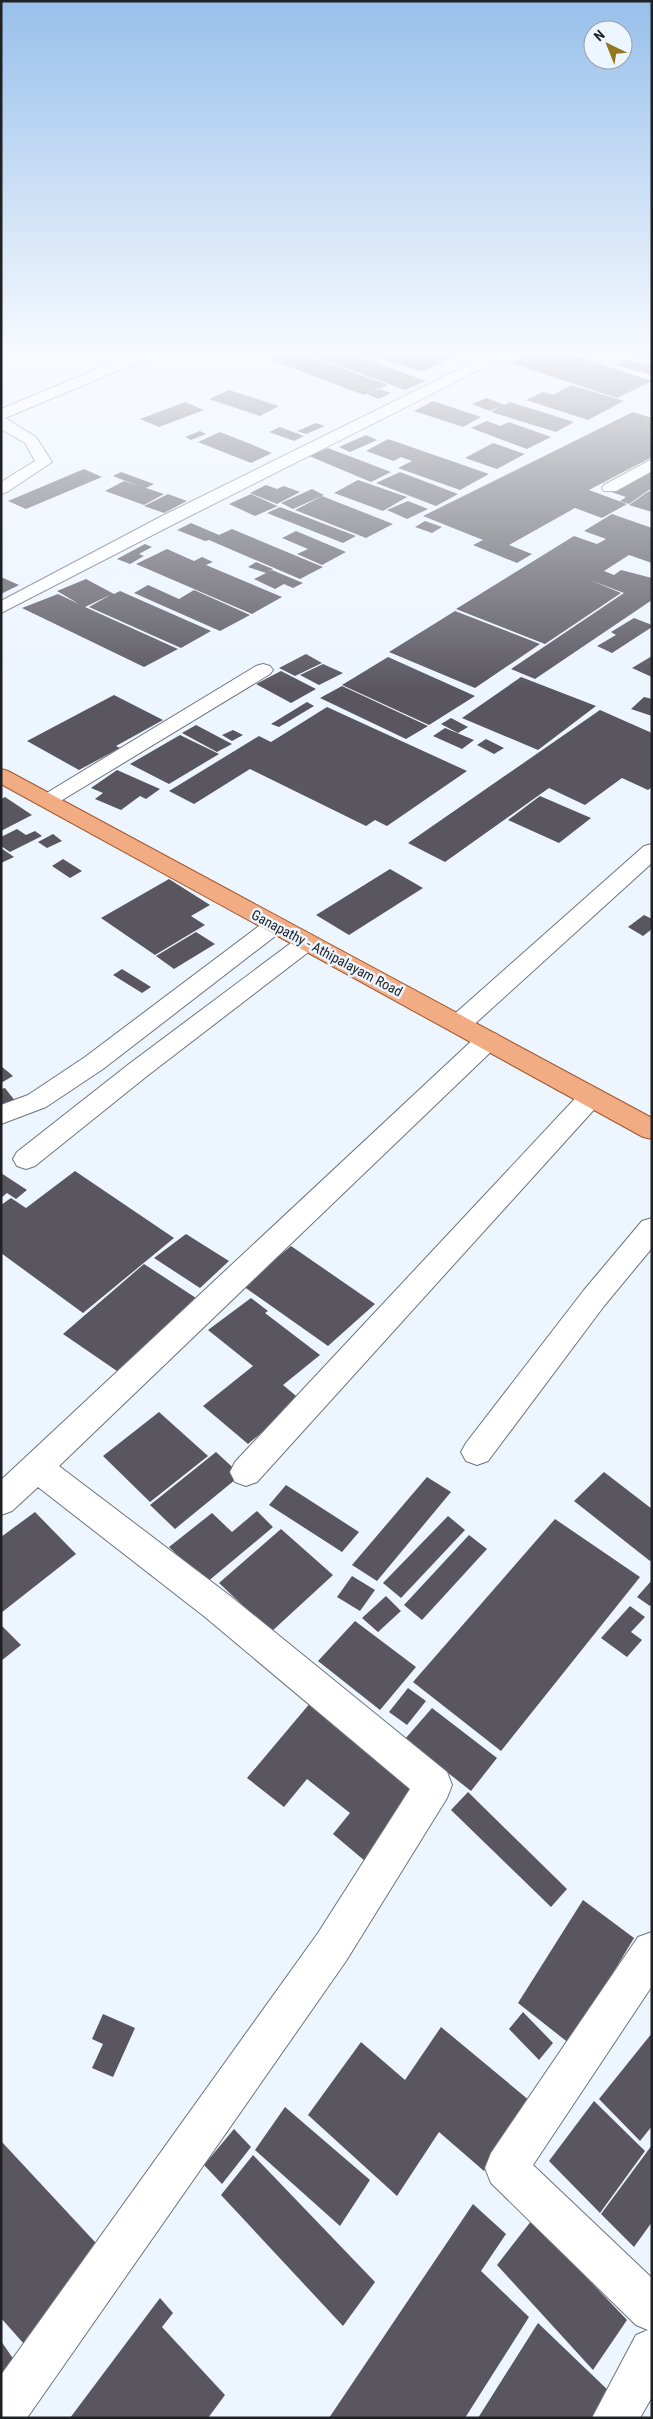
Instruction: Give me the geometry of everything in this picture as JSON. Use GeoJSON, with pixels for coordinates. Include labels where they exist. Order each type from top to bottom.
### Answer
{"type":"FeatureCollection","features":[{"type":"Feature","properties":{"kind":"main road","name":"Ganapathy - Athipalayam Road"},"geometry":{"type":"LineString","coordinates":[[1,776],[652,1130]]}},
{"type":"Feature","properties":{"kind":"street"},"geometry":{"type":"LineString","coordinates":[[1,489],[41,464]]}},
{"type":"Feature","properties":{"kind":"street"},"geometry":{"type":"LineString","coordinates":[[1,608],[168,520],[280,464]]}},
{"type":"Feature","properties":{"kind":"street"},"geometry":{"type":"LineString","coordinates":[[610,488],[652,464]]}},
{"type":"Feature","properties":{"kind":"street"},"geometry":{"type":"LineString","coordinates":[[47,801],[159,735],[263,670]]}},
{"type":"Feature","properties":{"kind":"street"},"geometry":{"type":"LineString","coordinates":[[459,1024],[652,851]]}},
{"type":"Feature","properties":{"kind":"street"},"geometry":{"type":"LineString","coordinates":[[1,1115],[36,1101],[94,1063],[275,925]]}},
{"type":"Feature","properties":{"kind":"street"},"geometry":{"type":"LineString","coordinates":[[26,1159],[138,1070],[307,942]]}},
{"type":"Feature","properties":{"kind":"street"},"geometry":{"type":"LineString","coordinates":[[1,1501],[488,1040]]}},
{"type":"Feature","properties":{"kind":"street"},"geometry":{"type":"LineString","coordinates":[[246,1472],[591,1097]]}},
{"type":"Feature","properties":{"kind":"street"},"geometry":{"type":"LineString","coordinates":[[477,1452],[594,1298],[652,1228]]}},
{"type":"Feature","properties":{"kind":"street"},"geometry":{"type":"LineString","coordinates":[[1,2415],[332,1948],[434,1785],[216,1606],[37,1468]]}},
{"type":"Feature","properties":{"kind":"street"},"geometry":{"type":"LineString","coordinates":[[652,1950],[506,2168],[652,2309]]}},
{"type":"Feature","properties":{"kind":"street"},"geometry":{"type":"LineString","coordinates":[[615,2418],[652,2350]]}},
{"type":"Feature","properties":{"kind":"building"},"geometry":{"type":"Polygon","coordinates":[[[328,464],[370,464],[391,472],[371,482],[328,464]]]}},
{"type":"Feature","properties":{"kind":"building"},"geometry":{"type":"Polygon","coordinates":[[[406,464],[460,464],[489,474],[460,490],[398,468],[406,464]]]}},
{"type":"Feature","properties":{"kind":"building"},"geometry":{"type":"Polygon","coordinates":[[[482,464],[507,464],[497,469],[482,464]]]}},
{"type":"Feature","properties":{"kind":"building"},"geometry":{"type":"Polygon","coordinates":[[[528,464],[639,464],[589,490],[627,504],[602,518],[575,508],[509,545],[532,554],[517,563],[473,545],[483,540],[423,516],[528,464]]]}},
{"type":"Feature","properties":{"kind":"building"},"geometry":{"type":"Polygon","coordinates":[[[649,466],[652,467],[652,490],[649,490],[629,504],[620,501],[626,497],[611,492],[649,466]]]}},
{"type":"Feature","properties":{"kind":"building"},"geometry":{"type":"Polygon","coordinates":[[[84,469],[102,477],[26,509],[8,501],[84,469]]]}},
{"type":"Feature","properties":{"kind":"building"},"geometry":{"type":"Polygon","coordinates":[[[121,472],[154,484],[146,488],[164,494],[144,505],[105,491],[124,481],[141,487],[113,476],[121,472]]]}},
{"type":"Feature","properties":{"kind":"building"},"geometry":{"type":"Polygon","coordinates":[[[400,472],[458,494],[436,506],[376,483],[400,472]]]}},
{"type":"Feature","properties":{"kind":"building"},"geometry":{"type":"Polygon","coordinates":[[[358,480],[407,497],[383,511],[334,493],[358,480]]]}},
{"type":"Feature","properties":{"kind":"building"},"geometry":{"type":"Polygon","coordinates":[[[266,485],[277,489],[284,486],[300,492],[277,504],[250,493],[266,485]]]}},
{"type":"Feature","properties":{"kind":"building"},"geometry":{"type":"Polygon","coordinates":[[[312,489],[324,495],[293,509],[281,503],[312,489]]]}},
{"type":"Feature","properties":{"kind":"building"},"geometry":{"type":"Polygon","coordinates":[[[649,491],[652,492],[652,512],[629,505],[649,491]]]}},
{"type":"Feature","properties":{"kind":"building"},"geometry":{"type":"Polygon","coordinates":[[[168,494],[187,501],[164,513],[144,506],[168,494]]]}},
{"type":"Feature","properties":{"kind":"building"},"geometry":{"type":"Polygon","coordinates":[[[251,494],[278,506],[255,516],[229,504],[251,494]]]}},
{"type":"Feature","properties":{"kind":"building"},"geometry":{"type":"Polygon","coordinates":[[[322,496],[393,524],[366,538],[295,510],[322,496]]]}},
{"type":"Feature","properties":{"kind":"building"},"geometry":{"type":"Polygon","coordinates":[[[408,501],[428,509],[407,519],[387,510],[408,501]]]}},
{"type":"Feature","properties":{"kind":"building"},"geometry":{"type":"Polygon","coordinates":[[[280,507],[356,536],[343,543],[267,513],[280,507]]]}},
{"type":"Feature","properties":{"kind":"building"},"geometry":{"type":"Polygon","coordinates":[[[612,514],[652,528],[652,563],[629,555],[604,571],[614,575],[621,570],[652,578],[652,600],[535,679],[511,669],[624,593],[590,580],[621,593],[545,644],[456,609],[574,536],[597,544],[606,539],[584,531],[612,514]]]}},
{"type":"Feature","properties":{"kind":"building"},"geometry":{"type":"Polygon","coordinates":[[[425,521],[442,527],[432,533],[415,527],[425,521]]]}},
{"type":"Feature","properties":{"kind":"building"},"geometry":{"type":"Polygon","coordinates":[[[191,523],[219,535],[232,529],[323,567],[300,579],[209,540],[205,541],[177,530],[191,523]]]}},
{"type":"Feature","properties":{"kind":"building"},"geometry":{"type":"Polygon","coordinates":[[[296,531],[346,552],[322,565],[297,554],[308,549],[282,538],[296,531]]]}},
{"type":"Feature","properties":{"kind":"building"},"geometry":{"type":"Polygon","coordinates":[[[145,544],[152,547],[139,554],[144,556],[130,564],[117,559],[145,544]]]}},
{"type":"Feature","properties":{"kind":"building"},"geometry":{"type":"Polygon","coordinates":[[[167,549],[194,561],[202,557],[213,562],[206,565],[282,597],[252,614],[136,564],[167,549]]]}},
{"type":"Feature","properties":{"kind":"building"},"geometry":{"type":"Polygon","coordinates":[[[256,562],[273,569],[267,572],[272,570],[303,583],[293,588],[284,584],[275,589],[254,579],[266,573],[248,567],[256,562]]]}},
{"type":"Feature","properties":{"kind":"building"},"geometry":{"type":"Polygon","coordinates":[[[1,577],[19,585],[1,594],[1,577]]]}},
{"type":"Feature","properties":{"kind":"building"},"geometry":{"type":"Polygon","coordinates":[[[86,579],[114,594],[120,591],[211,631],[181,648],[89,607],[112,594],[85,607],[178,649],[144,667],[22,608],[58,594],[79,604],[57,591],[86,579]]]}},
{"type":"Feature","properties":{"kind":"building"},"geometry":{"type":"Polygon","coordinates":[[[148,585],[179,599],[194,590],[250,615],[220,631],[134,593],[148,585]]]}},
{"type":"Feature","properties":{"kind":"building"},"geometry":{"type":"Polygon","coordinates":[[[455,611],[540,644],[475,688],[389,652],[455,611]]]}},
{"type":"Feature","properties":{"kind":"building"},"geometry":{"type":"Polygon","coordinates":[[[634,618],[652,625],[652,627],[612,653],[597,646],[616,635],[611,632],[634,618]]]}},
{"type":"Feature","properties":{"kind":"building"},"geometry":{"type":"Polygon","coordinates":[[[306,654],[322,663],[295,676],[279,668],[306,654]]]}},
{"type":"Feature","properties":{"kind":"building"},"geometry":{"type":"Polygon","coordinates":[[[652,656],[652,677],[632,668],[652,656]]]}},
{"type":"Feature","properties":{"kind":"building"},"geometry":{"type":"Polygon","coordinates":[[[388,657],[475,696],[429,725],[342,685],[388,657]]]}},
{"type":"Feature","properties":{"kind":"building"},"geometry":{"type":"Polygon","coordinates":[[[323,664],[343,673],[319,685],[300,675],[323,664]]]}},
{"type":"Feature","properties":{"kind":"building"},"geometry":{"type":"Polygon","coordinates":[[[281,671],[316,689],[291,703],[256,684],[281,671]]]}},
{"type":"Feature","properties":{"kind":"building"},"geometry":{"type":"Polygon","coordinates":[[[521,677],[596,706],[538,750],[462,718],[521,677]]]}},
{"type":"Feature","properties":{"kind":"building"},"geometry":{"type":"Polygon","coordinates":[[[342,686],[428,726],[406,739],[320,698],[342,686]]]}},
{"type":"Feature","properties":{"kind":"building"},"geometry":{"type":"Polygon","coordinates":[[[114,695],[163,720],[116,746],[120,748],[79,770],[27,741],[114,695]]]}},
{"type":"Feature","properties":{"kind":"building"},"geometry":{"type":"Polygon","coordinates":[[[644,697],[652,699],[652,716],[631,709],[644,697]]]}},
{"type":"Feature","properties":{"kind":"building"},"geometry":{"type":"Polygon","coordinates":[[[307,702],[314,706],[279,727],[271,724],[307,702]]]}},
{"type":"Feature","properties":{"kind":"building"},"geometry":{"type":"Polygon","coordinates":[[[327,707],[467,771],[387,826],[375,820],[366,826],[250,769],[194,804],[169,791],[259,736],[271,742],[327,707]]]}},
{"type":"Feature","properties":{"kind":"building"},"geometry":{"type":"Polygon","coordinates":[[[600,710],[652,733],[652,787],[648,790],[622,778],[585,805],[549,788],[445,862],[408,843],[600,710]]]}},
{"type":"Feature","properties":{"kind":"building"},"geometry":{"type":"Polygon","coordinates":[[[451,718],[468,727],[458,733],[441,724],[451,718]]]}},
{"type":"Feature","properties":{"kind":"building"},"geometry":{"type":"Polygon","coordinates":[[[196,725],[232,744],[217,752],[182,733],[196,725]]]}},
{"type":"Feature","properties":{"kind":"building"},"geometry":{"type":"Polygon","coordinates":[[[445,728],[474,740],[462,749],[433,736],[445,728]]]}},
{"type":"Feature","properties":{"kind":"building"},"geometry":{"type":"Polygon","coordinates":[[[233,730],[243,735],[232,741],[222,735],[233,730]]]}},
{"type":"Feature","properties":{"kind":"building"},"geometry":{"type":"Polygon","coordinates":[[[180,735],[219,754],[169,784],[130,764],[180,735]]]}},
{"type":"Feature","properties":{"kind":"building"},"geometry":{"type":"Polygon","coordinates":[[[486,739],[504,748],[494,754],[477,745],[486,739]]]}},
{"type":"Feature","properties":{"kind":"building"},"geometry":{"type":"Polygon","coordinates":[[[117,770],[160,789],[146,799],[140,796],[121,810],[95,799],[103,793],[91,788],[117,770]]]}},
{"type":"Feature","properties":{"kind":"building"},"geometry":{"type":"Polygon","coordinates":[[[540,796],[591,818],[559,843],[508,820],[540,796]]]}},
{"type":"Feature","properties":{"kind":"building"},"geometry":{"type":"Polygon","coordinates":[[[5,797],[32,815],[1,831],[1,799],[5,797]]]}},
{"type":"Feature","properties":{"kind":"building"},"geometry":{"type":"Polygon","coordinates":[[[17,829],[26,835],[35,831],[42,836],[10,852],[1,846],[1,837],[17,829]]]}},
{"type":"Feature","properties":{"kind":"building"},"geometry":{"type":"Polygon","coordinates":[[[53,834],[62,841],[47,848],[38,842],[53,834]]]}},
{"type":"Feature","properties":{"kind":"building"},"geometry":{"type":"Polygon","coordinates":[[[1,848],[14,857],[1,863],[1,848]]]}},
{"type":"Feature","properties":{"kind":"building"},"geometry":{"type":"Polygon","coordinates":[[[63,859],[82,871],[70,878],[52,866],[63,859]]]}},
{"type":"Feature","properties":{"kind":"building"},"geometry":{"type":"Polygon","coordinates":[[[390,869],[423,888],[349,935],[316,915],[390,869]]]}},
{"type":"Feature","properties":{"kind":"building"},"geometry":{"type":"Polygon","coordinates":[[[169,879],[210,905],[191,916],[205,925],[155,955],[101,918],[169,879]]]}},
{"type":"Feature","properties":{"kind":"building"},"geometry":{"type":"Polygon","coordinates":[[[644,915],[652,919],[652,929],[643,936],[628,927],[644,915]]]}},
{"type":"Feature","properties":{"kind":"building"},"geometry":{"type":"Polygon","coordinates":[[[196,932],[215,944],[174,969],[156,956],[196,932]]]}},
{"type":"Feature","properties":{"kind":"building"},"geometry":{"type":"Polygon","coordinates":[[[122,969],[151,987],[142,993],[113,975],[122,969]]]}},
{"type":"Feature","properties":{"kind":"building"},"geometry":{"type":"Polygon","coordinates":[[[1,1066],[13,1076],[1,1083],[1,1066]]]}},
{"type":"Feature","properties":{"kind":"building"},"geometry":{"type":"Polygon","coordinates":[[[5,1088],[16,1102],[1,1109],[1,1089],[5,1088]]]}},
{"type":"Feature","properties":{"kind":"building"},"geometry":{"type":"Polygon","coordinates":[[[75,1171],[174,1238],[83,1313],[1,1253],[1,1205],[11,1198],[26,1208],[75,1171]]]}},
{"type":"Feature","properties":{"kind":"building"},"geometry":{"type":"Polygon","coordinates":[[[1,1173],[27,1190],[16,1199],[7,1193],[1,1198],[1,1173]]]}},
{"type":"Feature","properties":{"kind":"building"},"geometry":{"type":"Polygon","coordinates":[[[186,1234],[229,1261],[200,1288],[154,1258],[186,1234]]]}},
{"type":"Feature","properties":{"kind":"building"},"geometry":{"type":"Polygon","coordinates":[[[291,1246],[375,1304],[328,1346],[243,1286],[291,1246]]]}},
{"type":"Feature","properties":{"kind":"building"},"geometry":{"type":"Polygon","coordinates":[[[144,1264],[196,1298],[117,1371],[63,1334],[144,1264]]]}},
{"type":"Feature","properties":{"kind":"building"},"geometry":{"type":"Polygon","coordinates":[[[251,1298],[268,1311],[265,1313],[320,1355],[283,1385],[301,1400],[248,1444],[203,1406],[253,1366],[208,1330],[251,1298]]]}},
{"type":"Feature","properties":{"kind":"building"},"geometry":{"type":"Polygon","coordinates":[[[159,1412],[208,1456],[150,1502],[103,1456],[159,1412]]]}},
{"type":"Feature","properties":{"kind":"building"},"geometry":{"type":"Polygon","coordinates":[[[216,1452],[241,1475],[175,1529],[150,1505],[216,1452]]]}},
{"type":"Feature","properties":{"kind":"building"},"geometry":{"type":"Polygon","coordinates":[[[604,1472],[652,1509],[652,1559],[650,1561],[574,1501],[604,1472]]]}},
{"type":"Feature","properties":{"kind":"building"},"geometry":{"type":"Polygon","coordinates":[[[427,1477],[451,1492],[377,1581],[352,1565],[427,1477]]]}},
{"type":"Feature","properties":{"kind":"building"},"geometry":{"type":"Polygon","coordinates":[[[286,1485],[359,1532],[342,1552],[269,1505],[286,1485]]]}},
{"type":"Feature","properties":{"kind":"building"},"geometry":{"type":"Polygon","coordinates":[[[257,1511],[273,1527],[206,1583],[169,1547],[212,1513],[232,1532],[257,1511]]]}},
{"type":"Feature","properties":{"kind":"building"},"geometry":{"type":"Polygon","coordinates":[[[35,1512],[76,1554],[1,1613],[1,1537],[35,1512]]]}},
{"type":"Feature","properties":{"kind":"building"},"geometry":{"type":"Polygon","coordinates":[[[448,1516],[465,1530],[401,1598],[383,1583],[448,1516]]]}},
{"type":"Feature","properties":{"kind":"building"},"geometry":{"type":"Polygon","coordinates":[[[555,1519],[640,1577],[501,1751],[413,1682],[555,1519]]]}},
{"type":"Feature","properties":{"kind":"building"},"geometry":{"type":"Polygon","coordinates":[[[281,1529],[333,1575],[271,1632],[219,1583],[281,1529]]]}},
{"type":"Feature","properties":{"kind":"building"},"geometry":{"type":"Polygon","coordinates":[[[469,1535],[487,1549],[422,1620],[404,1605],[469,1535]]]}},
{"type":"Feature","properties":{"kind":"building"},"geometry":{"type":"Polygon","coordinates":[[[352,1576],[375,1590],[360,1611],[337,1597],[352,1576]]]}},
{"type":"Feature","properties":{"kind":"building"},"geometry":{"type":"Polygon","coordinates":[[[652,1580],[652,1604],[650,1606],[637,1597],[652,1580]]]}},
{"type":"Feature","properties":{"kind":"building"},"geometry":{"type":"Polygon","coordinates":[[[386,1596],[401,1611],[378,1632],[362,1618],[386,1596]]]}},
{"type":"Feature","properties":{"kind":"building"},"geometry":{"type":"Polygon","coordinates":[[[630,1606],[645,1617],[631,1632],[642,1640],[627,1657],[601,1638],[630,1606]]]}},
{"type":"Feature","properties":{"kind":"building"},"geometry":{"type":"Polygon","coordinates":[[[355,1621],[416,1667],[380,1710],[318,1661],[355,1621]]]}},
{"type":"Feature","properties":{"kind":"building"},"geometry":{"type":"Polygon","coordinates":[[[1,1625],[21,1645],[1,1661],[1,1625]]]}},
{"type":"Feature","properties":{"kind":"building"},"geometry":{"type":"Polygon","coordinates":[[[408,1688],[426,1701],[407,1725],[389,1712],[408,1688]]]}},
{"type":"Feature","properties":{"kind":"building"},"geometry":{"type":"Polygon","coordinates":[[[311,1702],[421,1787],[365,1861],[333,1834],[350,1813],[307,1779],[284,1807],[247,1778],[311,1702]]]}},
{"type":"Feature","properties":{"kind":"building"},"geometry":{"type":"Polygon","coordinates":[[[432,1708],[497,1758],[471,1791],[405,1739],[432,1708]]]}},
{"type":"Feature","properties":{"kind":"building"},"geometry":{"type":"Polygon","coordinates":[[[468,1792],[567,1889],[551,1907],[451,1810],[468,1792]]]}},
{"type":"Feature","properties":{"kind":"building"},"geometry":{"type":"Polygon","coordinates":[[[583,1900],[634,1938],[570,2044],[518,2003],[583,1900]]]}},
{"type":"Feature","properties":{"kind":"building"},"geometry":{"type":"Polygon","coordinates":[[[523,2012],[553,2043],[539,2060],[509,2029],[523,2012]]]}},
{"type":"Feature","properties":{"kind":"building"},"geometry":{"type":"Polygon","coordinates":[[[103,2014],[135,2028],[113,2077],[92,2068],[103,2044],[92,2039],[103,2014]]]}},
{"type":"Feature","properties":{"kind":"building"},"geometry":{"type":"Polygon","coordinates":[[[441,2027],[530,2101],[484,2171],[439,2132],[397,2196],[308,2115],[361,2042],[405,2080],[441,2027]]]}},
{"type":"Feature","properties":{"kind":"building"},"geometry":{"type":"Polygon","coordinates":[[[652,2033],[652,2126],[640,2141],[599,2099],[652,2033]]]}},
{"type":"Feature","properties":{"kind":"building"},"geometry":{"type":"Polygon","coordinates":[[[594,2101],[645,2151],[600,2213],[549,2161],[594,2101]]]}},
{"type":"Feature","properties":{"kind":"building"},"geometry":{"type":"Polygon","coordinates":[[[285,2107],[370,2180],[340,2226],[255,2150],[285,2107]]]}},
{"type":"Feature","properties":{"kind":"building"},"geometry":{"type":"Polygon","coordinates":[[[234,2129],[251,2147],[222,2184],[204,2165],[234,2129]]]}},
{"type":"Feature","properties":{"kind":"building"},"geometry":{"type":"Polygon","coordinates":[[[1,2141],[108,2256],[32,2353],[1,2318],[1,2141]]]}},
{"type":"Feature","properties":{"kind":"building"},"geometry":{"type":"Polygon","coordinates":[[[652,2145],[652,2222],[634,2247],[601,2214],[652,2145]]]}},
{"type":"Feature","properties":{"kind":"building"},"geometry":{"type":"Polygon","coordinates":[[[253,2155],[375,2282],[343,2326],[221,2195],[253,2155]]]}},
{"type":"Feature","properties":{"kind":"building"},"geometry":{"type":"Polygon","coordinates":[[[473,2204],[506,2234],[481,2271],[529,2317],[465,2418],[329,2418],[473,2204]]]}},
{"type":"Feature","properties":{"kind":"building"},"geometry":{"type":"Polygon","coordinates":[[[532,2220],[627,2320],[593,2370],[497,2265],[532,2220]]]}},
{"type":"Feature","properties":{"kind":"building"},"geometry":{"type":"Polygon","coordinates":[[[160,2298],[173,2313],[162,2327],[225,2395],[208,2418],[70,2418],[160,2298]]]}},
{"type":"Feature","properties":{"kind":"building"},"geometry":{"type":"Polygon","coordinates":[[[538,2323],[611,2393],[596,2418],[478,2418],[538,2323]]]}},
{"type":"Feature","properties":{"kind":"building"},"geometry":{"type":"Polygon","coordinates":[[[1,2341],[23,2373],[1,2396],[1,2341]]]}}]}
